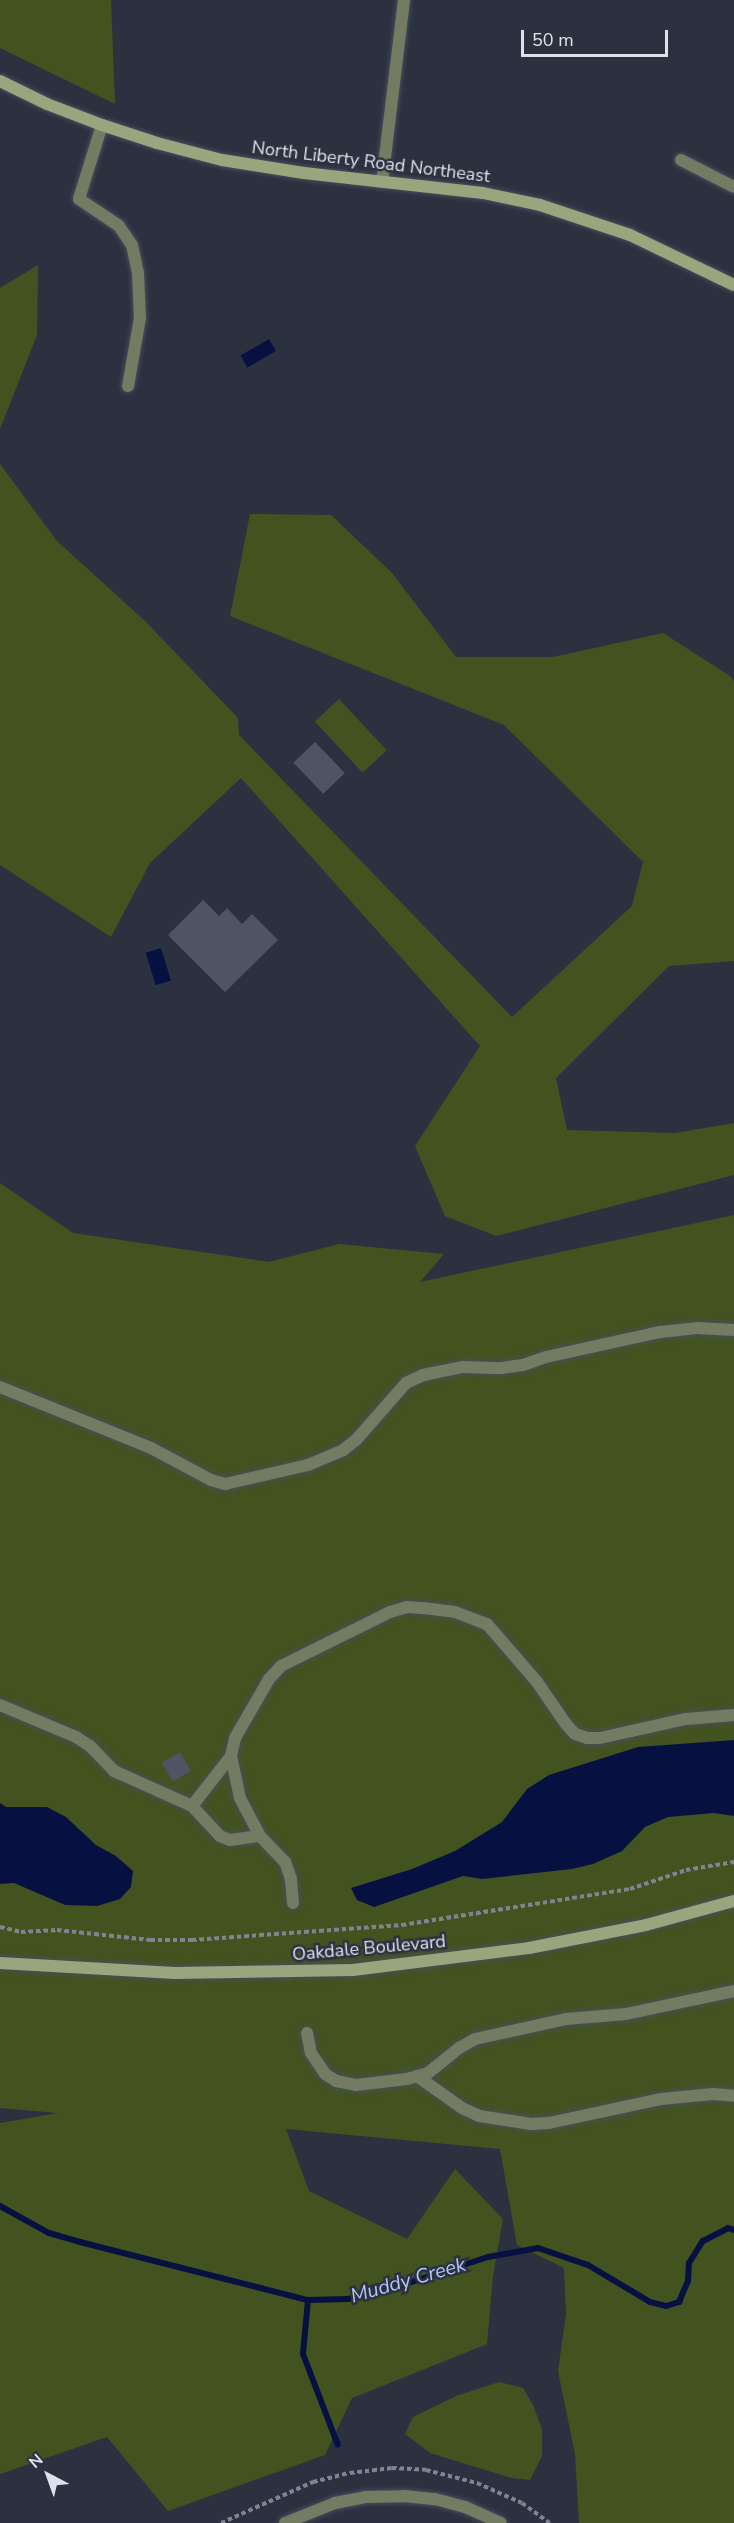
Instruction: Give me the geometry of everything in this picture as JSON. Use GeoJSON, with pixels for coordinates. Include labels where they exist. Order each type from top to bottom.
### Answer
{"type":"FeatureCollection","features":[{"type":"Feature","properties":{"kind":"main road","name":"North Liberty Road Northeast"},"geometry":{"type":"LineString","coordinates":[[0,81],[47,104],[102,125],[157,143],[222,160],[304,173],[483,193],[580,217],[675,255],[734,285]]}},
{"type":"Feature","properties":{"kind":"main road","name":"Oakdale Boulevard"},"geometry":{"type":"LineString","coordinates":[[0,1964],[175,1973],[353,1970],[529,1948],[634,1927],[734,1901]]}},
{"type":"Feature","properties":{"kind":"street"},"geometry":{"type":"LineString","coordinates":[[382,182],[402,1]]}},
{"type":"Feature","properties":{"kind":"street"},"geometry":{"type":"LineString","coordinates":[[102,125],[79,199],[119,226],[132,244],[138,273],[140,318],[128,387]]}},
{"type":"Feature","properties":{"kind":"street"},"geometry":{"type":"LineString","coordinates":[[681,160],[734,187]]}},
{"type":"Feature","properties":{"kind":"street"},"geometry":{"type":"LineString","coordinates":[[0,1387],[152,1448],[211,1480],[225,1484],[308,1465],[343,1450],[356,1440],[406,1383],[423,1375],[463,1367],[501,1368],[524,1365],[546,1357],[660,1332],[697,1328],[734,1330]]}},
{"type":"Feature","properties":{"kind":"street"},"geometry":{"type":"LineString","coordinates":[[292,1903],[291,1879],[285,1862],[260,1836],[240,1798],[231,1756],[235,1738],[269,1679],[281,1666],[336,1638],[407,1607],[455,1611],[487,1624],[537,1682],[566,1724],[575,1734],[587,1738],[600,1738],[686,1719],[734,1715]]}},
{"type":"Feature","properties":{"kind":"street"},"geometry":{"type":"LineString","coordinates":[[0,1705],[76,1737],[90,1746],[114,1771],[192,1806],[220,1836],[230,1839],[260,1836]]}},
{"type":"Feature","properties":{"kind":"street"},"geometry":{"type":"LineString","coordinates":[[192,1806],[231,1756]]}},
{"type":"Feature","properties":{"kind":"street"},"geometry":{"type":"LineString","coordinates":[[307,2033],[311,2054],[317,2064],[336,2081],[356,2085],[428,2073],[459,2048],[476,2039],[566,2019],[626,2014],[734,1991]]}},
{"type":"Feature","properties":{"kind":"street"},"geometry":{"type":"LineString","coordinates":[[417,2076],[462,2108],[479,2116],[531,2124],[549,2123],[661,2099],[713,2094],[734,2096]]}},
{"type":"Feature","properties":{"kind":"street"},"geometry":{"type":"LineString","coordinates":[[285,2523],[335,2503],[365,2497],[404,2496],[435,2499],[465,2507],[501,2523]]}},
{"type":"Feature","properties":{"kind":"path"},"geometry":{"type":"LineString","coordinates":[[0,1927],[21,1932],[57,1930],[150,1940],[192,1940],[402,1926],[630,1889],[686,1870],[734,1862]]}},
{"type":"Feature","properties":{"kind":"green space"},"geometry":{"type":"Polygon","coordinates":[[[0,0],[111,0],[115,104],[0,48],[0,0]]]}},
{"type":"Feature","properties":{"kind":"green space"},"geometry":{"type":"Polygon","coordinates":[[[38,265],[37,335],[0,429],[0,288],[38,265]]]}},
{"type":"Feature","properties":{"kind":"green space"},"geometry":{"type":"Polygon","coordinates":[[[0,464],[57,541],[145,621],[238,718],[239,735],[512,1017],[632,906],[643,862],[504,725],[230,616],[250,514],[331,515],[392,573],[456,657],[553,657],[663,633],[730,676],[734,681],[734,961],[669,966],[556,1078],[567,1130],[675,1133],[734,1123],[734,1175],[496,1236],[445,1216],[415,1146],[480,1046],[241,778],[150,863],[111,937],[0,865],[0,464]]]}},
{"type":"Feature","properties":{"kind":"green space"},"geometry":{"type":"Polygon","coordinates":[[[339,699],[387,750],[363,773],[315,722],[339,699]]]}},
{"type":"Feature","properties":{"kind":"green space"},"geometry":{"type":"Polygon","coordinates":[[[0,1183],[73,1233],[269,1262],[339,1244],[444,1254],[420,1282],[734,1215],[734,2523],[579,2523],[575,2454],[558,2371],[566,2314],[564,2268],[517,2245],[500,2149],[286,2129],[309,2191],[407,2239],[455,2169],[503,2219],[493,2276],[487,2344],[352,2398],[325,2455],[168,2511],[107,2437],[0,2474],[0,2123],[58,2113],[0,2108],[0,1183]]]}},
{"type":"Feature","properties":{"kind":"green space"},"geometry":{"type":"Polygon","coordinates":[[[499,2382],[523,2388],[533,2405],[542,2429],[542,2456],[530,2480],[512,2478],[430,2453],[405,2434],[413,2417],[456,2396],[499,2382]]]}},
{"type":"Feature","properties":{"kind":"shaded area"},"geometry":{"type":"Polygon","coordinates":[[[269,339],[276,351],[247,368],[240,356],[269,339]]]}},
{"type":"Feature","properties":{"kind":"shaded area"},"geometry":{"type":"Polygon","coordinates":[[[161,948],[171,981],[156,985],[146,953],[161,948]]]}},
{"type":"Feature","properties":{"kind":"shaded area"},"geometry":{"type":"Polygon","coordinates":[[[734,1740],[734,1816],[714,1813],[668,1817],[645,1827],[622,1851],[593,1864],[572,1869],[482,1879],[463,1876],[374,1907],[357,1900],[351,1888],[412,1869],[455,1851],[502,1822],[527,1789],[549,1775],[638,1747],[734,1740]]]}},
{"type":"Feature","properties":{"kind":"shaded area"},"geometry":{"type":"Polygon","coordinates":[[[0,1803],[6,1807],[47,1807],[66,1817],[96,1845],[116,1856],[133,1871],[131,1887],[120,1899],[97,1906],[65,1905],[14,1883],[0,1884],[0,1803]]]}},
{"type":"Feature","properties":{"kind":"building"},"geometry":{"type":"Polygon","coordinates":[[[315,742],[345,773],[323,794],[293,763],[315,742]]]}},
{"type":"Feature","properties":{"kind":"building"},"geometry":{"type":"Polygon","coordinates":[[[203,900],[219,916],[227,908],[242,924],[252,914],[278,940],[225,992],[168,935],[203,900]]]}},
{"type":"Feature","properties":{"kind":"building"},"geometry":{"type":"Polygon","coordinates":[[[180,1752],[191,1771],[173,1782],[162,1762],[180,1752]]]}},
{"type":"Feature","properties":{"kind":"waterway","name":"Muddy Creek"},"geometry":{"type":"LineString","coordinates":[[0,2206],[49,2233],[308,2300],[348,2299],[390,2289],[488,2257],[538,2248],[588,2265],[650,2302],[666,2306],[679,2302],[688,2281],[689,2263],[703,2241],[728,2228],[734,2230]]}},
{"type":"Feature","properties":{"kind":"waterway"},"geometry":{"type":"LineString","coordinates":[[308,2300],[303,2354],[338,2445]]}}]}
